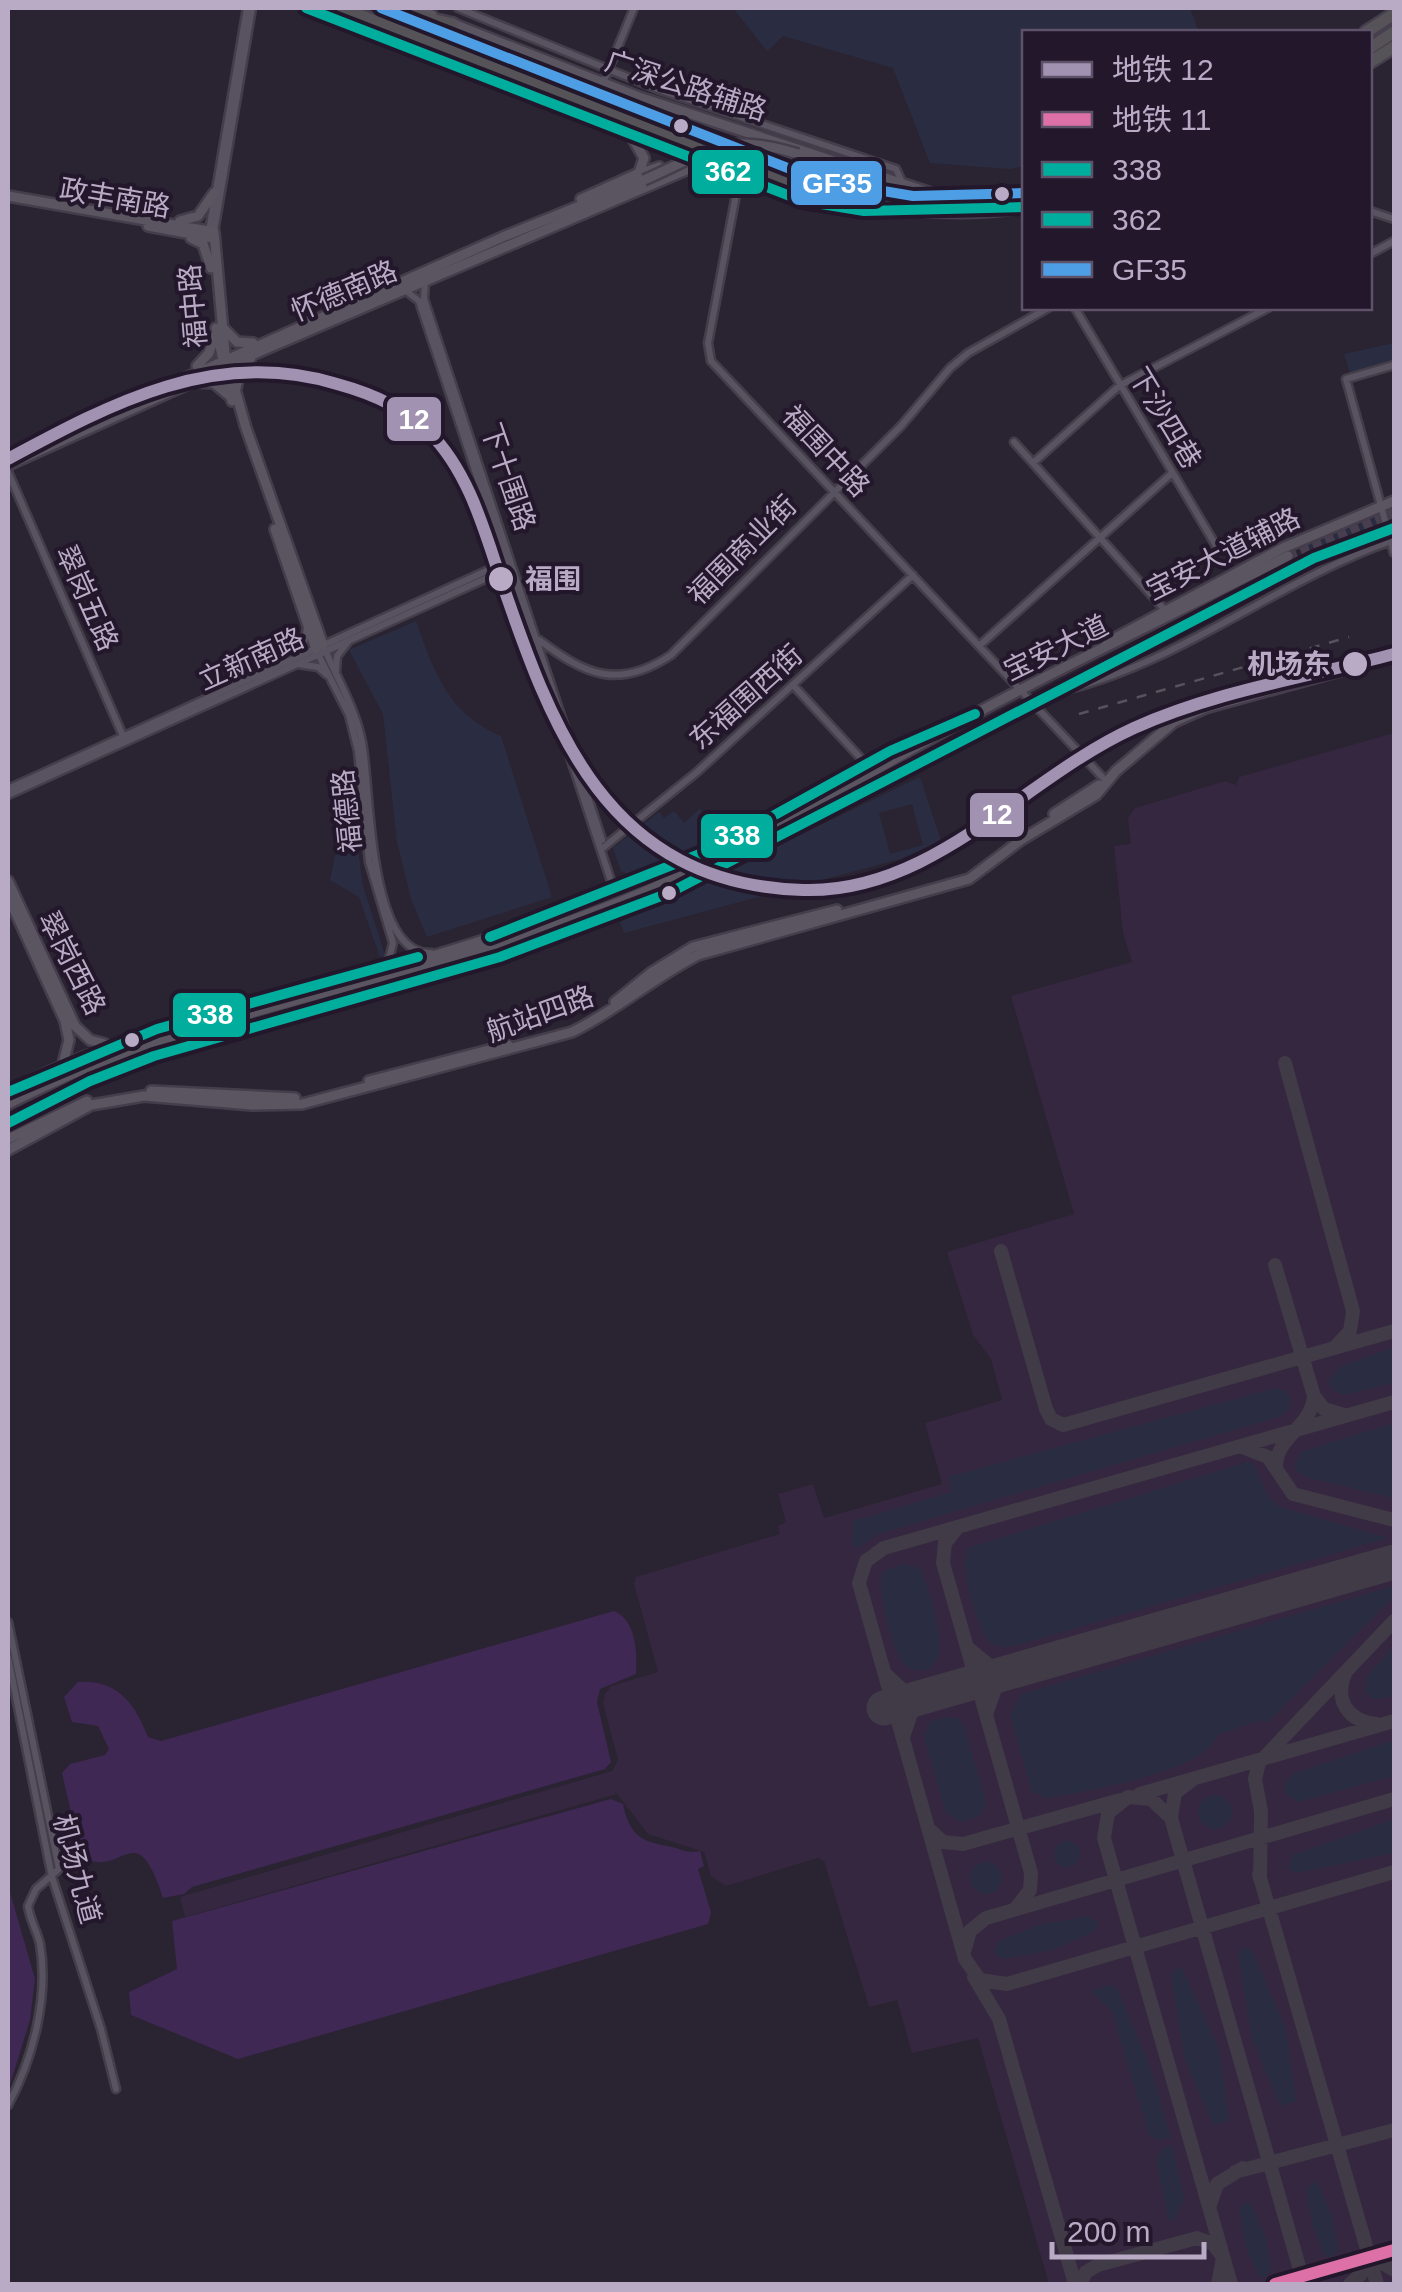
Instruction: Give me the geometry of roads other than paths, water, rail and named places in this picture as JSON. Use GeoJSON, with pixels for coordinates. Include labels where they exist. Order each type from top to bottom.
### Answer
{"type":"FeatureCollection","features":[{"type":"Feature","properties":{"kind":"highway"},"geometry":{"type":"LineString","coordinates":[[383,8],[453,24]]}},
{"type":"Feature","properties":{"kind":"highway"},"geometry":{"type":"LineString","coordinates":[[383,8],[794,173],[862,190],[948,197],[1022,193]]}},
{"type":"Feature","properties":{"kind":"highway"},"geometry":{"type":"LineString","coordinates":[[347,9],[448,63]]}},
{"type":"Feature","properties":{"kind":"highway"},"geometry":{"type":"LineString","coordinates":[[347,9],[768,178],[840,199],[925,212],[1022,207]]}},
{"type":"Feature","properties":{"kind":"highway"},"geometry":{"type":"LineString","coordinates":[[1369,30],[1392,15]]}},
{"type":"Feature","properties":{"kind":"highway"},"geometry":{"type":"LineString","coordinates":[[1372,47],[1394,32]]}},
{"type":"Feature","properties":{"kind":"highway"},"geometry":{"type":"LineString","coordinates":[[1372,61],[1394,47]]}},
{"type":"Feature","properties":{"kind":"main road"},"geometry":{"type":"LineString","coordinates":[[306,8],[739,180],[842,210],[925,212]]}},
{"type":"Feature","properties":{"kind":"main road","name":"广深公路辅路"},"geometry":{"type":"LineString","coordinates":[[413,8],[603,84],[948,197]]}},
{"type":"Feature","properties":{"kind":"main road"},"geometry":{"type":"LineString","coordinates":[[630,136],[644,158],[641,178]]}},
{"type":"Feature","properties":{"kind":"main road","name":"怀德南路"},"geometry":{"type":"LineString","coordinates":[[8,457],[505,236],[735,142],[758,142],[889,180]]}},
{"type":"Feature","properties":{"kind":"main road","name":"怀德南路"},"geometry":{"type":"LineString","coordinates":[[263,346],[700,164]]}},
{"type":"Feature","properties":{"kind":"main road"},"geometry":{"type":"LineString","coordinates":[[641,178],[661,167],[666,175],[660,182]]}},
{"type":"Feature","properties":{"kind":"main road"},"geometry":{"type":"LineString","coordinates":[[155,221],[194,219],[214,194]]}},
{"type":"Feature","properties":{"kind":"main road","name":"政丰南路"},"geometry":{"type":"LineString","coordinates":[[8,198],[155,221],[211,234]]}},
{"type":"Feature","properties":{"kind":"main road","name":"政丰南路"},"geometry":{"type":"LineString","coordinates":[[8,198],[131,223],[211,234]]}},
{"type":"Feature","properties":{"kind":"main road"},"geometry":{"type":"LineString","coordinates":[[131,223],[199,241],[211,268]]}},
{"type":"Feature","properties":{"kind":"main road","name":"福中路"},"geometry":{"type":"LineString","coordinates":[[211,234],[211,268],[224,363],[305,617],[320,649]]}},
{"type":"Feature","properties":{"kind":"main road","name":"福中路"},"geometry":{"type":"LineString","coordinates":[[211,234],[219,328]]}},
{"type":"Feature","properties":{"kind":"main road"},"geometry":{"type":"LineString","coordinates":[[184,381],[206,358],[219,328],[237,342],[263,346]]}},
{"type":"Feature","properties":{"kind":"main road"},"geometry":{"type":"LineString","coordinates":[[184,381],[210,382],[233,394],[240,370],[263,346]]}},
{"type":"Feature","properties":{"kind":"main road","name":"怀德南路"},"geometry":{"type":"LineString","coordinates":[[8,468],[184,381]]}},
{"type":"Feature","properties":{"kind":"main road","name":"福中路"},"geometry":{"type":"LineString","coordinates":[[233,394],[316,627],[320,649]]}},
{"type":"Feature","properties":{"kind":"main road","name":"宝安大道辅路"},"geometry":{"type":"LineString","coordinates":[[1078,660],[1164,609],[1282,548],[1394,501]]}},
{"type":"Feature","properties":{"kind":"main road","name":"宝安大道"},"geometry":{"type":"LineString","coordinates":[[8,1104],[144,1045],[482,946],[719,857],[964,720],[1288,556]]}},
{"type":"Feature","properties":{"kind":"main road","name":"宝安大道"},"geometry":{"type":"LineString","coordinates":[[8,1123],[90,1081],[154,1056],[500,956],[624,913],[741,859],[1294,568]]}},
{"type":"Feature","properties":{"kind":"main road","name":"航站四路"},"geometry":{"type":"LineString","coordinates":[[8,1150],[91,1105],[144,1096],[252,1105],[302,1104],[572,1032],[608,1014],[669,970],[698,955],[969,879],[1035,831],[1079,808],[1161,731],[1192,713],[1394,656]]}},
{"type":"Feature","properties":{"kind":"main road"},"geometry":{"type":"LineString","coordinates":[[8,1092],[113,1044],[618,896],[715,848],[866,764],[964,720]]}},
{"type":"Feature","properties":{"kind":"main road","name":"航站四路"},"geometry":{"type":"LineString","coordinates":[[8,1140],[90,1099],[140,1091],[301,1098],[572,1027],[608,1008],[652,972],[693,947],[937,885],[966,874],[1018,835],[1106,781]]}},
{"type":"Feature","properties":{"kind":"main road","name":"翠岗西路"},"geometry":{"type":"LineString","coordinates":[[8,881],[75,1026],[90,1040],[113,1044]]}},
{"type":"Feature","properties":{"kind":"main road","name":"翠岗西路"},"geometry":{"type":"LineString","coordinates":[[8,896],[65,1021],[69,1048],[63,1064]]}},
{"type":"Feature","properties":{"kind":"main road"},"geometry":{"type":"LineString","coordinates":[[482,946],[535,921]]}},
{"type":"Feature","properties":{"kind":"street","name":"福中路"},"geometry":{"type":"LineString","coordinates":[[211,234],[214,194],[250,8]]}},
{"type":"Feature","properties":{"kind":"street","name":"福中路"},"geometry":{"type":"LineString","coordinates":[[211,234],[250,8]]}},
{"type":"Feature","properties":{"kind":"street"},"geometry":{"type":"LineString","coordinates":[[458,8],[728,115],[896,170],[903,185]]}},
{"type":"Feature","properties":{"kind":"street"},"geometry":{"type":"LineString","coordinates":[[603,84],[634,8]]}},
{"type":"Feature","properties":{"kind":"street","name":"福围中路"},"geometry":{"type":"LineString","coordinates":[[739,180],[709,356],[1106,781]]}},
{"type":"Feature","properties":{"kind":"street"},"geometry":{"type":"LineString","coordinates":[[1372,253],[1394,241]]}},
{"type":"Feature","properties":{"kind":"street","name":"下十围路"},"geometry":{"type":"LineString","coordinates":[[427,279],[424,299],[624,913]]}},
{"type":"Feature","properties":{"kind":"street","name":"下十围路"},"geometry":{"type":"LineString","coordinates":[[402,290],[419,300],[539,640],[618,896]]}},
{"type":"Feature","properties":{"kind":"street","name":"福围商业街"},"geometry":{"type":"LineString","coordinates":[[539,640],[584,670],[624,676],[648,670],[671,655],[832,491],[902,426],[968,352],[1044,310]]}},
{"type":"Feature","properties":{"kind":"street","name":"下沙四巷"},"geometry":{"type":"LineString","coordinates":[[1076,310],[1218,549]]}},
{"type":"Feature","properties":{"kind":"street"},"geometry":{"type":"LineString","coordinates":[[1033,463],[1119,386],[1264,310]]}},
{"type":"Feature","properties":{"kind":"street"},"geometry":{"type":"LineString","coordinates":[[1394,365],[1346,380],[1394,553]]}},
{"type":"Feature","properties":{"kind":"street"},"geometry":{"type":"LineString","coordinates":[[1014,442],[1101,534],[1164,609]]}},
{"type":"Feature","properties":{"kind":"street","name":"翠岗五路"},"geometry":{"type":"LineString","coordinates":[[8,468],[124,739]]}},
{"type":"Feature","properties":{"kind":"street"},"geometry":{"type":"LineString","coordinates":[[980,646],[1171,474]]}},
{"type":"Feature","properties":{"kind":"street"},"geometry":{"type":"LineString","coordinates":[[1060,692],[1124,674],[1312,575],[1391,541]]}},
{"type":"Feature","properties":{"kind":"street","name":"立新南路"},"geometry":{"type":"LineString","coordinates":[[8,792],[342,637],[510,564]]}},
{"type":"Feature","properties":{"kind":"street","name":"立新南路"},"geometry":{"type":"LineString","coordinates":[[320,649],[352,638],[510,564]]}},
{"type":"Feature","properties":{"kind":"street","name":"东福围西街"},"geometry":{"type":"LineString","coordinates":[[604,847],[697,772],[913,575]]}},
{"type":"Feature","properties":{"kind":"street"},"geometry":{"type":"LineString","coordinates":[[287,665],[307,638],[305,617]]}},
{"type":"Feature","properties":{"kind":"street"},"geometry":{"type":"LineString","coordinates":[[316,627],[330,638],[342,637]]}},
{"type":"Feature","properties":{"kind":"street"},"geometry":{"type":"LineString","coordinates":[[287,665],[308,664],[334,679],[338,656],[352,638]]}},
{"type":"Feature","properties":{"kind":"street","name":"福德路"},"geometry":{"type":"LineString","coordinates":[[320,649],[362,744],[375,868],[393,930]]}},
{"type":"Feature","properties":{"kind":"street"},"geometry":{"type":"LineString","coordinates":[[793,684],[866,764]]}},
{"type":"Feature","properties":{"kind":"street"},"geometry":{"type":"LineString","coordinates":[[393,930],[408,949],[432,953]]}},
{"type":"Feature","properties":{"kind":"street"},"geometry":{"type":"LineString","coordinates":[[378,968],[392,952],[393,930]]}},
{"type":"Feature","properties":{"kind":"street","name":"机场九道"},"geometry":{"type":"LineString","coordinates":[[8,1622],[60,1869],[52,1876]]}},
{"type":"Feature","properties":{"kind":"street","name":"机场九道"},"geometry":{"type":"LineString","coordinates":[[8,1657],[52,1876],[102,2029],[116,2089]]}},
{"type":"Feature","properties":{"kind":"street"},"geometry":{"type":"LineString","coordinates":[[8,2105],[29,2056],[39,2009],[40,1946],[28,1906],[36,1890],[52,1876]]}},
{"type":"Feature","properties":{"kind":"tunnel"},"geometry":{"type":"LineString","coordinates":[[1288,556],[1394,513]]}},
{"type":"Feature","properties":{"kind":"tunnel"},"geometry":{"type":"LineString","coordinates":[[1294,568],[1394,528]]}},
{"type":"Feature","properties":{"kind":"railway"},"geometry":{"type":"LineString","coordinates":[[1079,714],[1349,637]]}},
{"type":"Feature","properties":{"kind":"metro line","name":"12"},"geometry":{"type":"LineString","coordinates":[[8,459],[126,401],[207,377],[249,372],[292,374],[349,388],[398,408],[429,432],[463,479],[541,687],[566,740],[597,788],[634,828],[680,860],[736,881],[803,890],[850,886],[894,873],[936,854],[1094,749],[1134,728],[1230,694],[1394,654]]}},
{"type":"Feature","properties":{"kind":"metro line","name":"11"},"geometry":{"type":"LineString","coordinates":[[1275,2284],[1394,2250]]}},
{"type":"Feature","properties":{"kind":"place","name":"福围"},"geometry":{"type":"Point","coordinates":[501,579]}},
{"type":"Feature","properties":{"kind":"place","name":"机场东"},"geometry":{"type":"Point","coordinates":[1355,664]}}]}
